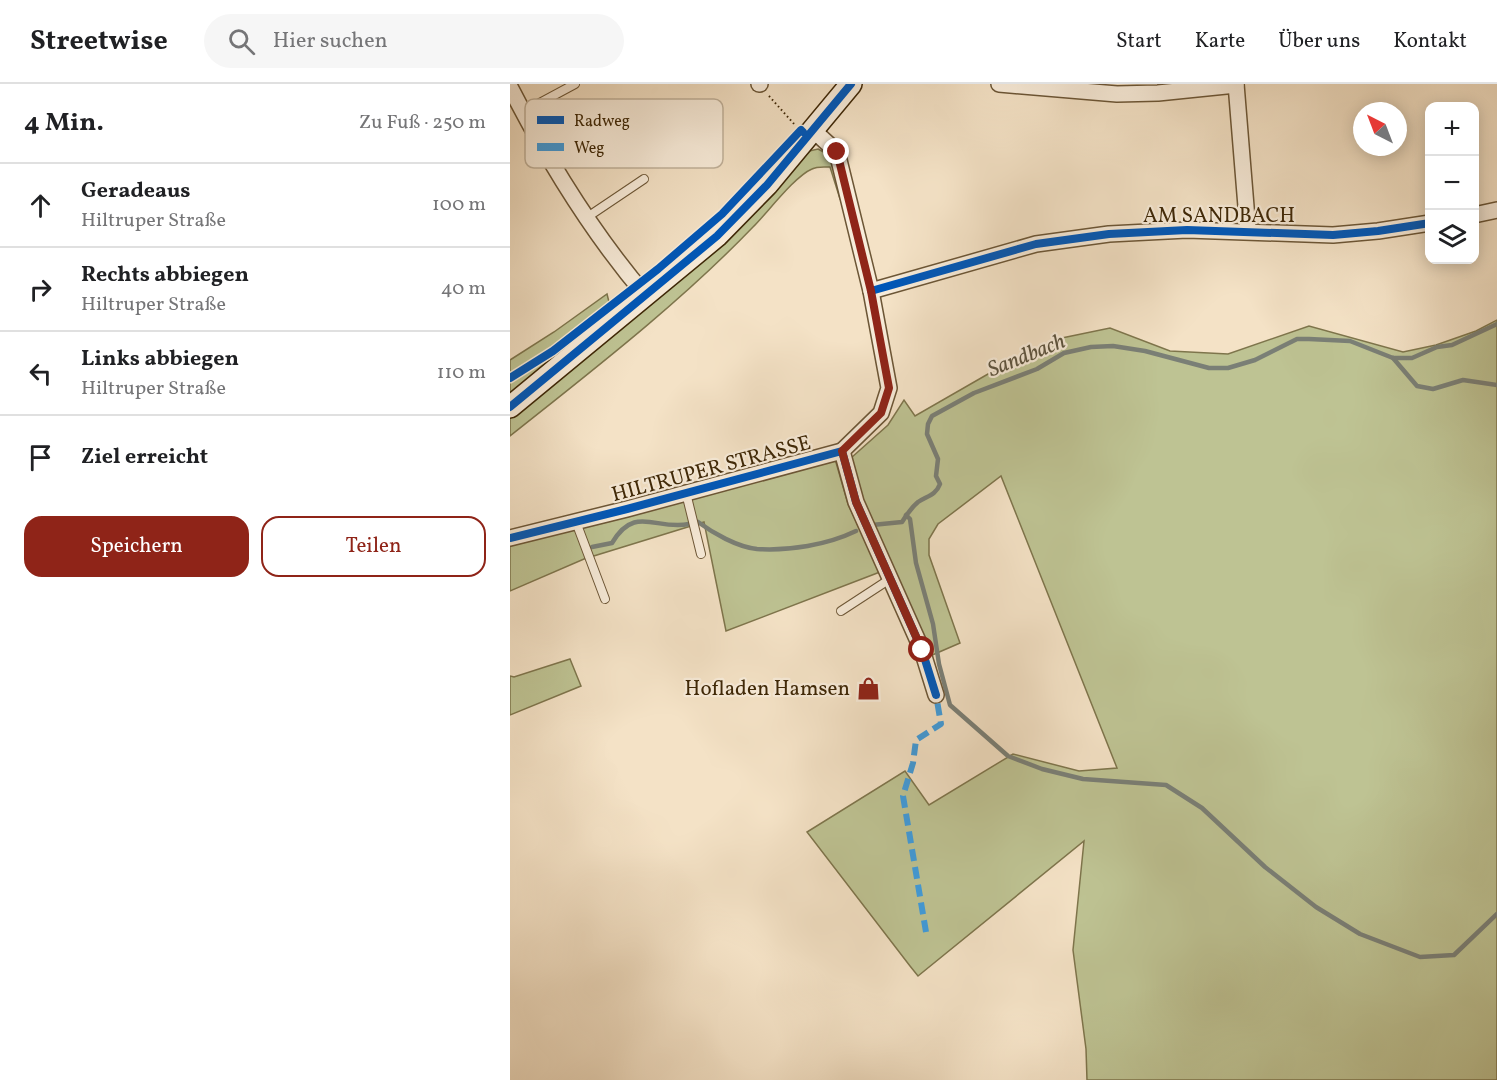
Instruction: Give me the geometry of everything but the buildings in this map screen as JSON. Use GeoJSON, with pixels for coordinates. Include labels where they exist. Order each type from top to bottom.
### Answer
{"type":"FeatureCollection","features":[{"type":"Feature","properties":{"kind":"street"},"geometry":{"type":"LineString","coordinates":[[510,407],[646,296],[724,228],[767,185],[807,132],[851,84]]}},
{"type":"Feature","properties":{"kind":"street"},"geometry":{"type":"LineString","coordinates":[[999,84],[1117,94],[1158,93],[1236,84],[1248,231]]}},
{"type":"Feature","properties":{"kind":"street"},"geometry":{"type":"LineString","coordinates":[[510,87],[525,115]]}},
{"type":"Feature","properties":{"kind":"street","name":"HILTRUPER STRASSE"},"geometry":{"type":"LineString","coordinates":[[510,538],[842,451],[881,413],[889,388],[871,291],[837,152],[807,132]]}},
{"type":"Feature","properties":{"kind":"street"},"geometry":{"type":"LineString","coordinates":[[556,168],[586,218],[646,296]]}},
{"type":"Feature","properties":{"kind":"street"},"geometry":{"type":"LineString","coordinates":[[1479,214],[1497,210]]}},
{"type":"Feature","properties":{"kind":"street","name":"AM SANDBACH"},"geometry":{"type":"LineString","coordinates":[[871,291],[1036,244],[1109,234],[1187,230],[1333,236],[1425,224]]}},
{"type":"Feature","properties":{"kind":"street","name":"HILTRUPER STRASSE"},"geometry":{"type":"LineString","coordinates":[[842,451],[856,502],[922,650],[936,695]]}},
{"type":"Feature","properties":{"kind":"lane"},"geometry":{"type":"LineString","coordinates":[[547,99],[575,84]]}},
{"type":"Feature","properties":{"kind":"lane"},"geometry":{"type":"LineString","coordinates":[[586,218],[645,178]]}},
{"type":"Feature","properties":{"kind":"lane","name":"HILTRUPER STRASSE"},"geometry":{"type":"LineString","coordinates":[[686,493],[701,554]]}},
{"type":"Feature","properties":{"kind":"lane"},"geometry":{"type":"LineString","coordinates":[[576,522],[605,599]]}},
{"type":"Feature","properties":{"kind":"lane"},"geometry":{"type":"LineString","coordinates":[[842,611],[890,579]]}},
{"type":"Feature","properties":{"kind":"path"},"geometry":{"type":"LineString","coordinates":[[759,84],[788,119],[807,132]]}},
{"type":"Feature","properties":{"kind":"green space"},"geometry":{"type":"Polygon","coordinates":[[[818,149],[833,157],[846,198],[840,199],[830,167],[816,167],[805,173],[696,282],[635,335],[510,436],[510,417],[640,311],[805,152],[818,149]]]}},
{"type":"Feature","properties":{"kind":"green space"},"geometry":{"type":"Polygon","coordinates":[[[607,294],[609,302],[605,308],[510,374],[510,360],[607,294]]]}},
{"type":"Feature","properties":{"kind":"green space"},"geometry":{"type":"Polygon","coordinates":[[[619,305],[510,399],[510,381],[619,305]]]}},
{"type":"Feature","properties":{"kind":"green space"},"geometry":{"type":"Polygon","coordinates":[[[1497,320],[1497,1080],[1087,1080],[1086,1049],[1073,950],[1084,841],[918,976],[807,832],[905,771],[929,805],[1013,754],[1079,771],[1117,768],[1001,476],[938,524],[929,539],[929,555],[960,643],[930,656],[880,572],[726,631],[704,522],[584,559],[510,591],[510,546],[835,459],[848,504],[864,538],[851,458],[888,425],[904,400],[915,416],[995,370],[1057,339],[1110,328],[1170,351],[1228,354],[1309,326],[1403,352],[1436,345],[1476,331],[1497,320]]]}},
{"type":"Feature","properties":{"kind":"green space"},"geometry":{"type":"Polygon","coordinates":[[[570,659],[581,686],[510,715],[510,676],[514,677],[570,659]]]}},
{"type":"Feature","properties":{"kind":"waterway","name":"Sandbach"},"geometry":{"type":"LineString","coordinates":[[872,525],[902,522],[918,502],[934,493],[938,488],[940,484],[936,476],[938,459],[927,434],[932,416],[974,393],[1037,369],[1064,353],[1091,347],[1113,346],[1145,351],[1209,368],[1228,368],[1255,360],[1297,339],[1309,339],[1350,341],[1393,358],[1412,358],[1437,347],[1452,345],[1497,324]]}},
{"type":"Feature","properties":{"kind":"waterway","name":"Sandbach"},"geometry":{"type":"LineString","coordinates":[[1393,358],[1417,386],[1433,389],[1463,380],[1497,385]]}},
{"type":"Feature","properties":{"kind":"waterway"},"geometry":{"type":"LineString","coordinates":[[906,515],[910,519],[916,563],[933,624],[939,664],[950,705],[1008,756],[1042,769],[1083,779],[1166,785],[1202,808],[1265,867],[1316,907],[1360,934],[1420,957],[1454,955],[1497,914]]}},
{"type":"Feature","properties":{"kind":"waterway","name":"Sandbach"},"geometry":{"type":"LineString","coordinates":[[592,547],[612,543],[621,531],[638,522],[689,524]]}},
{"type":"Feature","properties":{"kind":"waterway","name":"Sandbach"},"geometry":{"type":"LineString","coordinates":[[698,522],[733,542],[757,549],[808,546],[856,531]]}},
{"type":"Feature","properties":{"kind":"marked path"},"geometry":{"type":"LineString","coordinates":[[926,932],[903,796],[913,763],[916,740],[941,724],[936,695]]}},
{"type":"Feature","properties":{"kind":"cycle path"},"geometry":{"type":"LineString","coordinates":[[510,407],[717,236],[767,185],[851,84]]}},
{"type":"Feature","properties":{"kind":"cycle path"},"geometry":{"type":"LineString","coordinates":[[510,378],[553,351],[658,269],[722,214],[801,130],[803,132]]}},
{"type":"Feature","properties":{"kind":"cycle path"},"geometry":{"type":"LineString","coordinates":[[871,291],[1036,244],[1109,234],[1187,230],[1333,235],[1425,224]]}},
{"type":"Feature","properties":{"kind":"cycle path"},"geometry":{"type":"LineString","coordinates":[[510,538],[842,451],[856,502],[922,650],[936,695]]}},
{"type":"Feature","properties":{"kind":"place","name":"Hofladen Hamsen"},"geometry":{"type":"Point","coordinates":[868,688]}},
{"type":"Feature","properties":{"kind":"route"},"geometry":{"type":"LineString","coordinates":[[837,152],[871,291],[889,388],[881,413],[842,451],[856,502],[922,650]]}}]}
